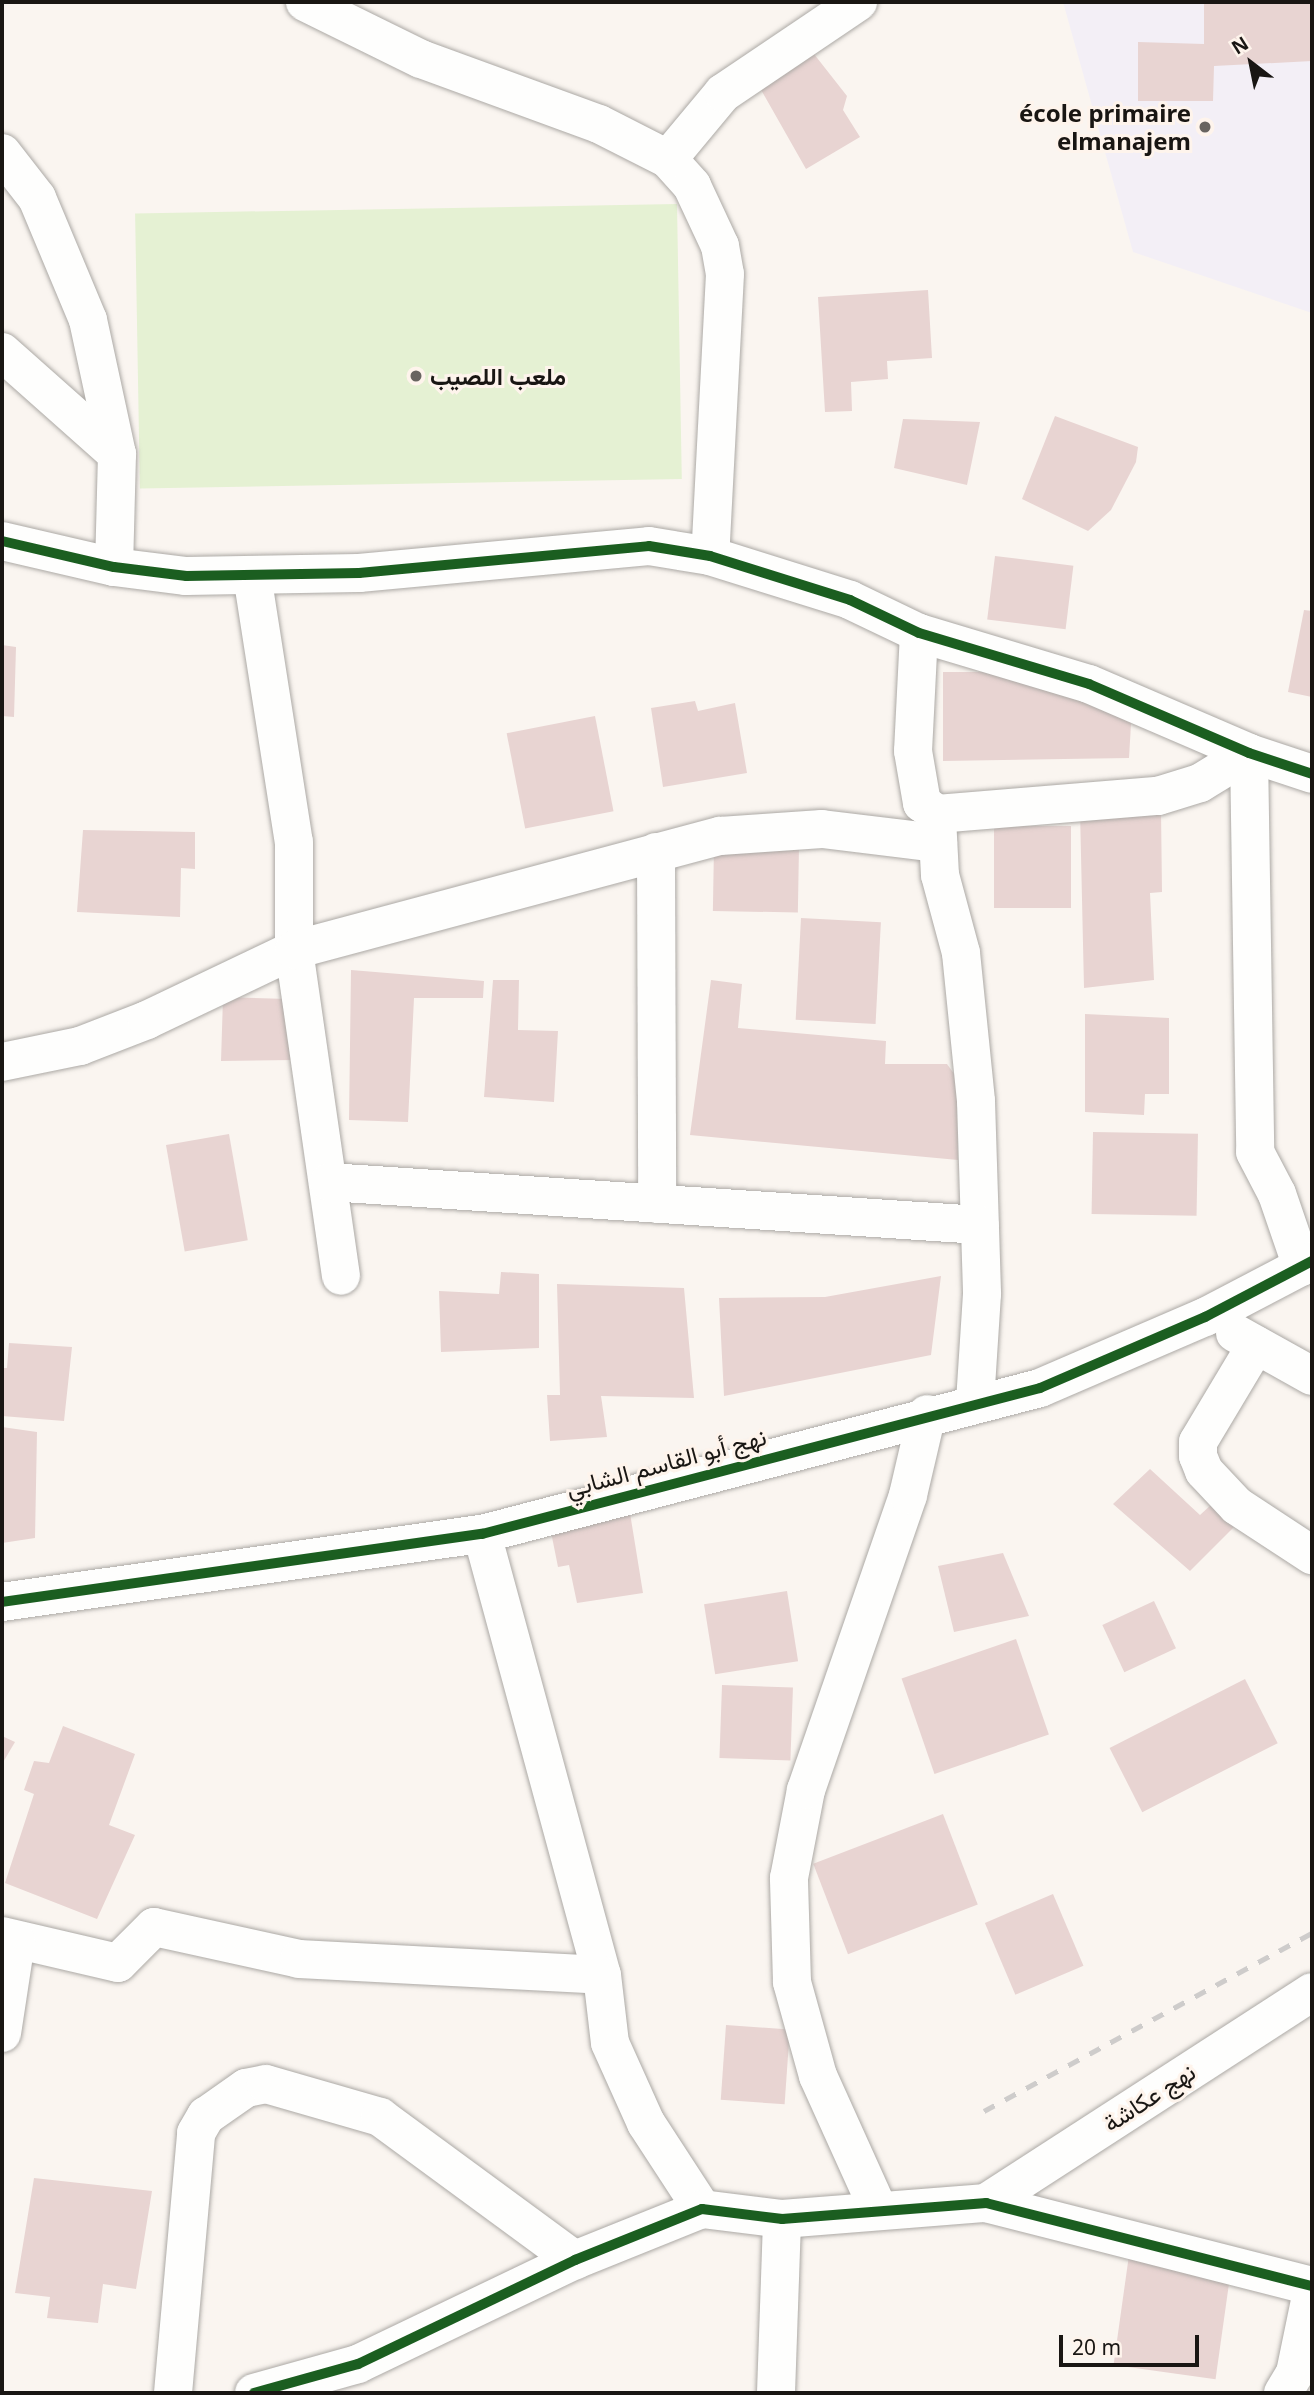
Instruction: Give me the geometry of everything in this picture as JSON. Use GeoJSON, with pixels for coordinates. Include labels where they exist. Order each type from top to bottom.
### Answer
{"type":"FeatureCollection","features":[{"type":"Feature","properties":{"kind":"street"},"geometry":{"type":"LineString","coordinates":[[305,2],[421,59],[599,124],[668,159],[705,211],[725,274],[709,556]]}},
{"type":"Feature","properties":{"kind":"street"},"geometry":{"type":"LineString","coordinates":[[668,159],[723,93],[858,2]]}},
{"type":"Feature","properties":{"kind":"street"},"geometry":{"type":"LineString","coordinates":[[2,153],[37,198],[88,320],[117,454],[114,567]]}},
{"type":"Feature","properties":{"kind":"street"},"geometry":{"type":"LineString","coordinates":[[2,352],[117,454]]}},
{"type":"Feature","properties":{"kind":"street"},"geometry":{"type":"LineString","coordinates":[[2,541],[114,567],[186,576],[359,573],[649,546],[709,556],[850,600],[919,634],[1089,684],[1249,753],[1312,774]]}},
{"type":"Feature","properties":{"kind":"street"},"geometry":{"type":"LineString","coordinates":[[252,575],[294,842],[294,950],[341,1276]]}},
{"type":"Feature","properties":{"kind":"street"},"geometry":{"type":"LineString","coordinates":[[919,634],[913,751],[922,803],[937,828],[940,875],[961,953],[976,1101],[980,1225],[975,1403]]}},
{"type":"Feature","properties":{"kind":"street"},"geometry":{"type":"LineString","coordinates":[[2,1062],[80,1046],[136,1024],[294,950],[720,836],[822,829],[937,828],[1158,796],[1200,783],[1249,753]]}},
{"type":"Feature","properties":{"kind":"street"},"geometry":{"type":"LineString","coordinates":[[1249,753],[1255,1152],[1277,1194],[1307,1264]]}},
{"type":"Feature","properties":{"kind":"street"},"geometry":{"type":"LineString","coordinates":[[656,852],[657,1204]]}},
{"type":"Feature","properties":{"kind":"street"},"geometry":{"type":"LineString","coordinates":[[329,1182],[980,1225]]}},
{"type":"Feature","properties":{"kind":"street","name":"نهج أبو القاسم الشابي"},"geometry":{"type":"LineString","coordinates":[[2,1602],[482,1534],[927,1414],[1040,1388],[1205,1317],[1307,1264]]}},
{"type":"Feature","properties":{"kind":"street"},"geometry":{"type":"LineString","coordinates":[[1205,1317],[1312,1376]]}},
{"type":"Feature","properties":{"kind":"street"},"geometry":{"type":"LineString","coordinates":[[1256,1345],[1198,1442],[1198,1456],[1204,1471],[1237,1506],[1312,1555]]}},
{"type":"Feature","properties":{"kind":"street"},"geometry":{"type":"LineString","coordinates":[[879,2211],[818,2076],[792,1982],[789,1878],[806,1790],[908,1495],[927,1414]]}},
{"type":"Feature","properties":{"kind":"street"},"geometry":{"type":"LineString","coordinates":[[482,1534],[602,1975],[610,2043],[646,2123],[702,2209]]}},
{"type":"Feature","properties":{"kind":"street"},"geometry":{"type":"LineString","coordinates":[[2,2034],[9,1938],[118,1962],[154,1927],[299,1959],[602,1975]]}},
{"type":"Feature","properties":{"kind":"street","name":"نهج عكاشة"},"geometry":{"type":"LineString","coordinates":[[986,2203],[1312,1992]]}},
{"type":"Feature","properties":{"kind":"street"},"geometry":{"type":"LineString","coordinates":[[173,2393],[196,2133],[215,2108],[247,2088],[266,2084],[380,2117],[575,2260]]}},
{"type":"Feature","properties":{"kind":"street"},"geometry":{"type":"LineString","coordinates":[[254,2393],[358,2364],[575,2260],[702,2209],[782,2219],[986,2203],[1312,2288],[1296,2373],[1283,2393]]}},
{"type":"Feature","properties":{"kind":"street"},"geometry":{"type":"LineString","coordinates":[[776,2393],[782,2219]]}},
{"type":"Feature","properties":{"kind":"shaded area","name":"école primaire elmanajem"},"geometry":{"type":"Polygon","coordinates":[[[1063,2],[1312,2],[1312,313],[1133,252],[1063,2]]]}},
{"type":"Feature","properties":{"kind":"green space","name":"ملعب اللصيب"},"geometry":{"type":"Polygon","coordinates":[[[677,204],[682,479],[140,488],[135,213],[677,204]]]}},
{"type":"Feature","properties":{"kind":"building"},"geometry":{"type":"Polygon","coordinates":[[[1204,2],[1312,2],[1312,61],[1214,66],[1213,101],[1138,101],[1138,42],[1204,44],[1204,2]]]}},
{"type":"Feature","properties":{"kind":"building"},"geometry":{"type":"Polygon","coordinates":[[[814,54],[847,96],[843,110],[860,137],[806,169],[760,88],[814,54]]]}},
{"type":"Feature","properties":{"kind":"building"},"geometry":{"type":"Polygon","coordinates":[[[928,290],[932,358],[887,361],[888,379],[851,382],[852,411],[825,412],[818,297],[928,290]]]}},
{"type":"Feature","properties":{"kind":"building"},"geometry":{"type":"Polygon","coordinates":[[[1055,416],[1138,447],[1136,462],[1111,510],[1088,531],[1022,499],[1055,416]]]}},
{"type":"Feature","properties":{"kind":"building"},"geometry":{"type":"Polygon","coordinates":[[[903,419],[980,422],[967,485],[894,468],[903,419]]]}},
{"type":"Feature","properties":{"kind":"building"},"geometry":{"type":"Polygon","coordinates":[[[995,556],[1073,566],[1066,629],[987,620],[995,556]]]}},
{"type":"Feature","properties":{"kind":"building"},"geometry":{"type":"Polygon","coordinates":[[[1304,610],[1312,611],[1312,697],[1288,692],[1304,610]]]}},
{"type":"Feature","properties":{"kind":"building"},"geometry":{"type":"Polygon","coordinates":[[[2,645],[16,647],[14,717],[2,716],[2,645]]]}},
{"type":"Feature","properties":{"kind":"building"},"geometry":{"type":"Polygon","coordinates":[[[943,672],[1039,672],[1132,707],[1129,758],[943,761],[943,672]]]}},
{"type":"Feature","properties":{"kind":"building"},"geometry":{"type":"Polygon","coordinates":[[[695,701],[698,711],[735,703],[747,773],[663,787],[651,708],[695,701]]]}},
{"type":"Feature","properties":{"kind":"building"},"geometry":{"type":"Polygon","coordinates":[[[595,716],[614,811],[525,828],[507,733],[595,716]]]}},
{"type":"Feature","properties":{"kind":"building"},"geometry":{"type":"Polygon","coordinates":[[[1161,810],[1162,892],[1150,893],[1154,980],[1084,988],[1080,811],[1161,810]]]}},
{"type":"Feature","properties":{"kind":"building"},"geometry":{"type":"Polygon","coordinates":[[[994,826],[1071,826],[1071,908],[994,908],[994,826]]]}},
{"type":"Feature","properties":{"kind":"building"},"geometry":{"type":"Polygon","coordinates":[[[83,830],[195,832],[195,869],[181,868],[180,917],[77,912],[83,830]]]}},
{"type":"Feature","properties":{"kind":"building"},"geometry":{"type":"Polygon","coordinates":[[[714,846],[799,847],[798,912],[713,911],[714,846]]]}},
{"type":"Feature","properties":{"kind":"building"},"geometry":{"type":"Polygon","coordinates":[[[801,918],[881,922],[876,1024],[796,1020],[801,918]]]}},
{"type":"Feature","properties":{"kind":"building"},"geometry":{"type":"Polygon","coordinates":[[[351,970],[484,981],[483,998],[414,998],[408,1122],[349,1120],[351,970]]]}},
{"type":"Feature","properties":{"kind":"building"},"geometry":{"type":"Polygon","coordinates":[[[493,980],[519,980],[518,1030],[558,1031],[554,1102],[484,1097],[493,980]]]}},
{"type":"Feature","properties":{"kind":"building"},"geometry":{"type":"Polygon","coordinates":[[[711,980],[742,984],[738,1028],[886,1041],[885,1064],[947,1064],[957,1078],[958,1160],[690,1135],[711,980]]]}},
{"type":"Feature","properties":{"kind":"building"},"geometry":{"type":"Polygon","coordinates":[[[223,997],[288,999],[293,1060],[221,1061],[223,997]]]}},
{"type":"Feature","properties":{"kind":"building"},"geometry":{"type":"Polygon","coordinates":[[[1085,1014],[1169,1018],[1169,1094],[1145,1094],[1144,1115],[1085,1112],[1085,1014]]]}},
{"type":"Feature","properties":{"kind":"building"},"geometry":{"type":"Polygon","coordinates":[[[1093,1132],[1198,1134],[1197,1216],[1092,1214],[1093,1132]]]}},
{"type":"Feature","properties":{"kind":"building"},"geometry":{"type":"Polygon","coordinates":[[[229,1134],[248,1240],[185,1251],[166,1145],[229,1134]]]}},
{"type":"Feature","properties":{"kind":"building"},"geometry":{"type":"Polygon","coordinates":[[[501,1272],[539,1274],[539,1348],[441,1352],[439,1291],[499,1294],[501,1272]]]}},
{"type":"Feature","properties":{"kind":"building"},"geometry":{"type":"Polygon","coordinates":[[[941,1276],[931,1355],[724,1396],[719,1298],[825,1297],[941,1276]]]}},
{"type":"Feature","properties":{"kind":"building"},"geometry":{"type":"Polygon","coordinates":[[[557,1284],[684,1288],[694,1398],[601,1396],[607,1437],[550,1441],[547,1395],[560,1395],[557,1284]]]}},
{"type":"Feature","properties":{"kind":"building"},"geometry":{"type":"Polygon","coordinates":[[[9,1343],[72,1347],[64,1421],[2,1416],[2,1368],[7,1368],[9,1343]]]}},
{"type":"Feature","properties":{"kind":"building"},"geometry":{"type":"Polygon","coordinates":[[[2,1427],[37,1432],[35,1538],[2,1543],[2,1427]]]}},
{"type":"Feature","properties":{"kind":"building"},"geometry":{"type":"Polygon","coordinates":[[[1150,1469],[1200,1515],[1212,1504],[1236,1525],[1190,1571],[1113,1504],[1150,1469]]]}},
{"type":"Feature","properties":{"kind":"building"},"geometry":{"type":"Polygon","coordinates":[[[630,1513],[643,1593],[577,1603],[569,1565],[558,1567],[550,1527],[630,1513]]]}},
{"type":"Feature","properties":{"kind":"building"},"geometry":{"type":"Polygon","coordinates":[[[1003,1553],[1029,1616],[954,1632],[938,1566],[1003,1553]]]}},
{"type":"Feature","properties":{"kind":"building"},"geometry":{"type":"Polygon","coordinates":[[[787,1591],[798,1661],[715,1674],[704,1604],[787,1591]]]}},
{"type":"Feature","properties":{"kind":"building"},"geometry":{"type":"Polygon","coordinates":[[[1154,1601],[1176,1648],[1124,1672],[1102,1625],[1154,1601]]]}},
{"type":"Feature","properties":{"kind":"building"},"geometry":{"type":"Polygon","coordinates":[[[1016,1639],[1049,1734],[934,1774],[902,1678],[1016,1639]]]}},
{"type":"Feature","properties":{"kind":"building"},"geometry":{"type":"Polygon","coordinates":[[[1245,1679],[1278,1743],[1142,1812],[1110,1748],[1245,1679]]]}},
{"type":"Feature","properties":{"kind":"building"},"geometry":{"type":"Polygon","coordinates":[[[722,1685],[793,1687],[790,1760],[719,1758],[722,1685]]]}},
{"type":"Feature","properties":{"kind":"building"},"geometry":{"type":"Polygon","coordinates":[[[63,1726],[135,1754],[109,1825],[135,1835],[97,1919],[5,1883],[34,1794],[24,1790],[34,1761],[49,1763],[63,1726]]]}},
{"type":"Feature","properties":{"kind":"building"},"geometry":{"type":"Polygon","coordinates":[[[2,1736],[15,1742],[2,1764],[2,1736]]]}},
{"type":"Feature","properties":{"kind":"building"},"geometry":{"type":"Polygon","coordinates":[[[943,1814],[978,1905],[848,1954],[813,1864],[943,1814]]]}},
{"type":"Feature","properties":{"kind":"building"},"geometry":{"type":"Polygon","coordinates":[[[1053,1894],[1083,1966],[1015,1995],[985,1923],[1053,1894]]]}},
{"type":"Feature","properties":{"kind":"building"},"geometry":{"type":"Polygon","coordinates":[[[726,2025],[790,2029],[785,2104],[721,2100],[726,2025]]]}},
{"type":"Feature","properties":{"kind":"building"},"geometry":{"type":"Polygon","coordinates":[[[34,2178],[152,2191],[136,2289],[103,2284],[98,2323],[47,2318],[50,2297],[15,2293],[34,2178]]]}},
{"type":"Feature","properties":{"kind":"building"},"geometry":{"type":"Polygon","coordinates":[[[1129,2255],[1231,2269],[1216,2379],[1114,2365],[1129,2255]]]}},
{"type":"Feature","properties":{"kind":"railway"},"geometry":{"type":"LineString","coordinates":[[984,2111],[1312,1933]]}},
{"type":"Feature","properties":{"kind":"cycle path"},"geometry":{"type":"LineString","coordinates":[[2,541],[114,567],[186,576],[359,573],[649,546],[710,556],[850,600],[919,633],[1089,684],[1249,753],[1312,774]]}},
{"type":"Feature","properties":{"kind":"cycle path"},"geometry":{"type":"LineString","coordinates":[[2,1602],[482,1534],[1040,1388],[1205,1317],[1312,1261]]}},
{"type":"Feature","properties":{"kind":"cycle path"},"geometry":{"type":"LineString","coordinates":[[254,2393],[358,2364],[575,2260],[702,2209],[782,2219],[986,2203],[1312,2286]]}},
{"type":"Feature","properties":{"kind":"place","name":"école primaire elmanajem"},"geometry":{"type":"Point","coordinates":[1205,127]}},
{"type":"Feature","properties":{"kind":"place","name":"ملعب اللصيب"},"geometry":{"type":"Point","coordinates":[416,376]}}]}
